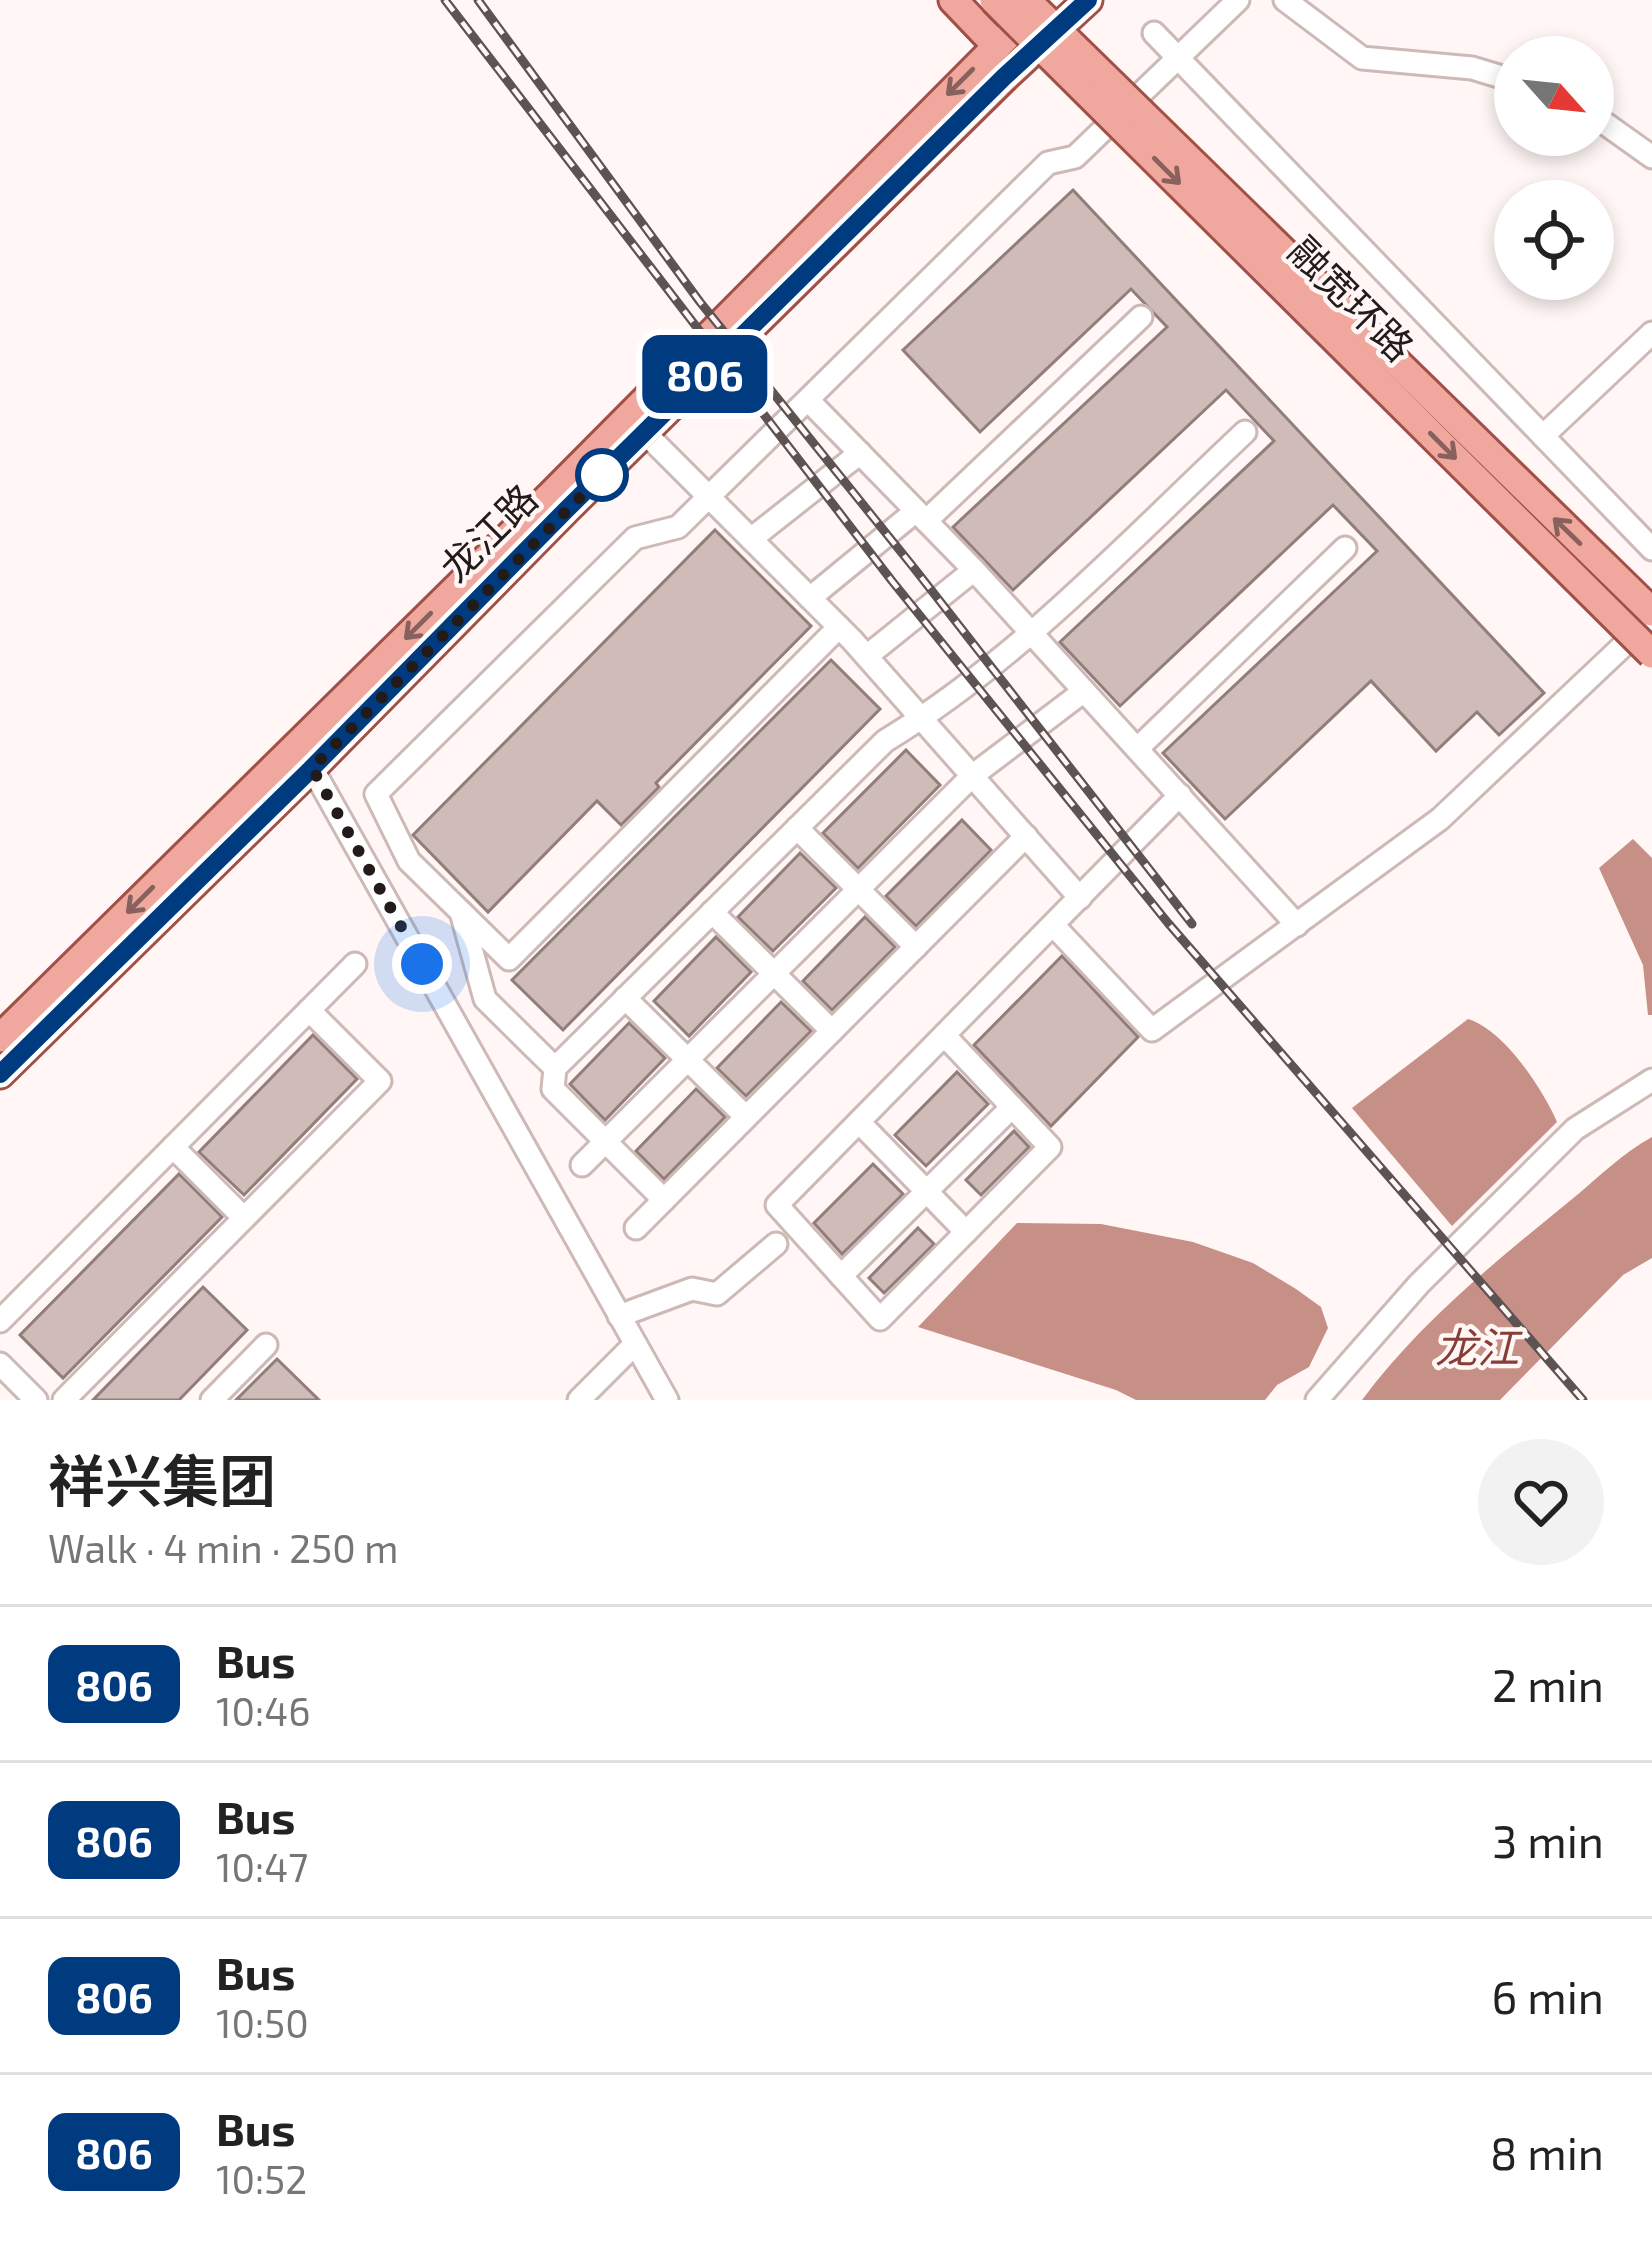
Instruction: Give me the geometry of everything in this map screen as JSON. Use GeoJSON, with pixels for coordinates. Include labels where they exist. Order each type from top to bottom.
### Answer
{"type":"FeatureCollection","features":[{"type":"Feature","properties":{"kind":"main road"},"geometry":{"type":"LineString","coordinates":[[953,0],[997,46]]}},
{"type":"Feature","properties":{"kind":"main road","name":"融宽环路"},"geometry":{"type":"LineString","coordinates":[[994,0],[1652,654]]}},
{"type":"Feature","properties":{"kind":"main road","name":"融宽环路"},"geometry":{"type":"LineString","coordinates":[[1026,0],[1652,615]]}},
{"type":"Feature","properties":{"kind":"main road","name":"龙江路"},"geometry":{"type":"LineString","coordinates":[[0,1038],[1044,0]]}},
{"type":"Feature","properties":{"kind":"main road","name":"龙江路"},"geometry":{"type":"LineString","coordinates":[[0,1074],[1004,77],[1088,0]]}},
{"type":"Feature","properties":{"kind":"street"},"geometry":{"type":"LineString","coordinates":[[839,627],[509,959],[409,861],[376,794],[635,538],[678,527],[1048,163],[1075,158],[1238,0]]}},
{"type":"Feature","properties":{"kind":"street"},"geometry":{"type":"LineString","coordinates":[[1285,0],[1362,58],[1472,68],[1494,75]]}},
{"type":"Feature","properties":{"kind":"street"},"geometry":{"type":"LineString","coordinates":[[1154,33],[1652,549]]}},
{"type":"Feature","properties":{"kind":"street"},"geometry":{"type":"LineString","coordinates":[[1614,130],[1652,157]]}},
{"type":"Feature","properties":{"kind":"street"},"geometry":{"type":"LineString","coordinates":[[810,598],[921,516],[1141,317]]}},
{"type":"Feature","properties":{"kind":"street"},"geometry":{"type":"LineString","coordinates":[[1543,436],[1652,333]]}},
{"type":"Feature","properties":{"kind":"street"},"geometry":{"type":"LineString","coordinates":[[808,400],[974,570],[1298,925]]}},
{"type":"Feature","properties":{"kind":"street"},"geometry":{"type":"LineString","coordinates":[[664,1200],[553,1090],[555,1067],[885,741],[922,719],[1030,633],[1245,432]]}},
{"type":"Feature","properties":{"kind":"street"},"geometry":{"type":"LineString","coordinates":[[646,434],[839,627],[1080,898]]}},
{"type":"Feature","properties":{"kind":"street"},"geometry":{"type":"LineString","coordinates":[[751,539],[860,453]]}},
{"type":"Feature","properties":{"kind":"street"},"geometry":{"type":"LineString","coordinates":[[1138,748],[1345,548]]}},
{"type":"Feature","properties":{"kind":"street"},"geometry":{"type":"LineString","coordinates":[[866,656],[974,570]]}},
{"type":"Feature","properties":{"kind":"street"},"geometry":{"type":"LineString","coordinates":[[1053,925],[1152,1030],[1440,819],[1652,615]]}},
{"type":"Feature","properties":{"kind":"street"},"geometry":{"type":"LineString","coordinates":[[582,1166],[972,776],[1084,691]]}},
{"type":"Feature","properties":{"kind":"street"},"geometry":{"type":"LineString","coordinates":[[312,768],[667,1400]]}},
{"type":"Feature","properties":{"kind":"street"},"geometry":{"type":"LineString","coordinates":[[944,1035],[1050,1147],[880,1319],[777,1204],[1180,795]]}},
{"type":"Feature","properties":{"kind":"street"},"geometry":{"type":"LineString","coordinates":[[797,827],[916,947]]}},
{"type":"Feature","properties":{"kind":"street"},"geometry":{"type":"LineString","coordinates":[[636,1228],[1025,836]]}},
{"type":"Feature","properties":{"kind":"street"},"geometry":{"type":"LineString","coordinates":[[460,911],[485,999],[555,1067]]}},
{"type":"Feature","properties":{"kind":"street"},"geometry":{"type":"LineString","coordinates":[[712,912],[832,1031]]}},
{"type":"Feature","properties":{"kind":"street"},"geometry":{"type":"LineString","coordinates":[[0,1321],[355,964]]}},
{"type":"Feature","properties":{"kind":"street"},"geometry":{"type":"LineString","coordinates":[[625,998],[746,1117]]}},
{"type":"Feature","properties":{"kind":"street"},"geometry":{"type":"LineString","coordinates":[[64,1400],[380,1081],[309,1010]]}},
{"type":"Feature","properties":{"kind":"street"},"geometry":{"type":"LineString","coordinates":[[1317,1400],[1419,1284],[1576,1129],[1652,1080]]}},
{"type":"Feature","properties":{"kind":"street"},"geometry":{"type":"LineString","coordinates":[[841,1276],[1012,1107]]}},
{"type":"Feature","properties":{"kind":"street"},"geometry":{"type":"LineString","coordinates":[[859,1122],[966,1232]]}},
{"type":"Feature","properties":{"kind":"street"},"geometry":{"type":"LineString","coordinates":[[172,1147],[244,1218]]}},
{"type":"Feature","properties":{"kind":"street"},"geometry":{"type":"LineString","coordinates":[[620,1316],[692,1289],[717,1294],[776,1244]]}},
{"type":"Feature","properties":{"kind":"street"},"geometry":{"type":"LineString","coordinates":[[579,1400],[635,1344]]}},
{"type":"Feature","properties":{"kind":"street"},"geometry":{"type":"LineString","coordinates":[[212,1400],[266,1345]]}},
{"type":"Feature","properties":{"kind":"street"},"geometry":{"type":"LineString","coordinates":[[0,1364],[36,1400]]}},
{"type":"Feature","properties":{"kind":"water"},"geometry":{"type":"Polygon","coordinates":[[[1633,839],[1652,858],[1652,1015],[1648,1015],[1643,965],[1599,868],[1633,839]]]}},
{"type":"Feature","properties":{"kind":"water"},"geometry":{"type":"Polygon","coordinates":[[[1468,1019],[1508,1047],[1532,1077],[1557,1122],[1452,1226],[1352,1108],[1468,1019]]]}},
{"type":"Feature","properties":{"kind":"water","name":"龙江"},"geometry":{"type":"Polygon","coordinates":[[[1652,1137],[1652,1258],[1623,1275],[1500,1400],[1362,1400],[1460,1294],[1652,1137]]]}},
{"type":"Feature","properties":{"kind":"water"},"geometry":{"type":"Polygon","coordinates":[[[1017,1223],[1101,1224],[1193,1242],[1253,1263],[1296,1289],[1321,1307],[1328,1328],[1309,1367],[1277,1385],[1265,1400],[1136,1400],[918,1327],[1017,1223]]]}},
{"type":"Feature","properties":{"kind":"building"},"geometry":{"type":"Polygon","coordinates":[[[1073,190],[1544,693],[1499,735],[1477,712],[1436,751],[1371,681],[1225,819],[1163,753],[1377,551],[1333,505],[1120,706],[1060,642],[1274,441],[1226,390],[1013,590],[953,527],[1167,327],[1131,289],[980,432],[903,350],[1073,190]]]}},
{"type":"Feature","properties":{"kind":"building"},"geometry":{"type":"Polygon","coordinates":[[[715,530],[811,626],[656,783],[659,787],[621,825],[597,801],[488,912],[413,835],[715,530]]]}},
{"type":"Feature","properties":{"kind":"building"},"geometry":{"type":"Polygon","coordinates":[[[831,660],[880,709],[563,1030],[512,980],[831,660]]]}},
{"type":"Feature","properties":{"kind":"building"},"geometry":{"type":"Polygon","coordinates":[[[906,750],[940,785],[858,868],[823,833],[906,750]]]}},
{"type":"Feature","properties":{"kind":"building"},"geometry":{"type":"Polygon","coordinates":[[[962,820],[991,850],[916,926],[886,896],[962,820]]]}},
{"type":"Feature","properties":{"kind":"building"},"geometry":{"type":"Polygon","coordinates":[[[800,853],[836,888],[773,951],[738,917],[800,853]]]}},
{"type":"Feature","properties":{"kind":"building"},"geometry":{"type":"Polygon","coordinates":[[[865,917],[895,947],[832,1010],[803,981],[865,917]]]}},
{"type":"Feature","properties":{"kind":"building"},"geometry":{"type":"Polygon","coordinates":[[[716,937],[751,972],[689,1036],[654,1001],[716,937]]]}},
{"type":"Feature","properties":{"kind":"building"},"geometry":{"type":"Polygon","coordinates":[[[1062,956],[1138,1037],[1051,1126],[974,1045],[1062,956]]]}},
{"type":"Feature","properties":{"kind":"building"},"geometry":{"type":"Polygon","coordinates":[[[781,1002],[811,1031],[746,1096],[717,1068],[781,1002]]]}},
{"type":"Feature","properties":{"kind":"building"},"geometry":{"type":"Polygon","coordinates":[[[629,1023],[665,1058],[605,1120],[570,1084],[629,1023]]]}},
{"type":"Feature","properties":{"kind":"building"},"geometry":{"type":"Polygon","coordinates":[[[313,1035],[357,1079],[244,1195],[199,1152],[313,1035]]]}},
{"type":"Feature","properties":{"kind":"building"},"geometry":{"type":"Polygon","coordinates":[[[957,1072],[988,1104],[926,1166],[895,1135],[957,1072]]]}},
{"type":"Feature","properties":{"kind":"building"},"geometry":{"type":"Polygon","coordinates":[[[696,1089],[725,1117],[664,1179],[636,1151],[696,1089]]]}},
{"type":"Feature","properties":{"kind":"building"},"geometry":{"type":"Polygon","coordinates":[[[1014,1131],[1029,1147],[981,1195],[966,1180],[1014,1131]]]}},
{"type":"Feature","properties":{"kind":"building"},"geometry":{"type":"Polygon","coordinates":[[[873,1164],[903,1194],[842,1254],[814,1223],[873,1164]]]}},
{"type":"Feature","properties":{"kind":"building"},"geometry":{"type":"Polygon","coordinates":[[[179,1174],[222,1217],[63,1378],[20,1335],[179,1174]]]}},
{"type":"Feature","properties":{"kind":"building"},"geometry":{"type":"Polygon","coordinates":[[[918,1228],[934,1244],[884,1293],[869,1278],[918,1228]]]}},
{"type":"Feature","properties":{"kind":"building"},"geometry":{"type":"Polygon","coordinates":[[[203,1287],[247,1330],[179,1400],[93,1400],[203,1287]]]}},
{"type":"Feature","properties":{"kind":"building"},"geometry":{"type":"Polygon","coordinates":[[[277,1359],[319,1400],[236,1400],[277,1359]]]}},
{"type":"Feature","properties":{"kind":"railway"},"geometry":{"type":"LineString","coordinates":[[445,0],[892,581],[1168,923],[1583,1400]]}},
{"type":"Feature","properties":{"kind":"railway"},"geometry":{"type":"LineString","coordinates":[[478,0],[700,302],[1192,924]]}},
{"type":"Feature","properties":{"kind":"bus line","name":"806"},"geometry":{"type":"LineString","coordinates":[[0,1074],[1004,77],[1088,0]]}},
{"type":"Feature","properties":{"kind":"route"},"geometry":{"type":"LineString","coordinates":[[422,964],[312,768],[602,475]]}}]}
